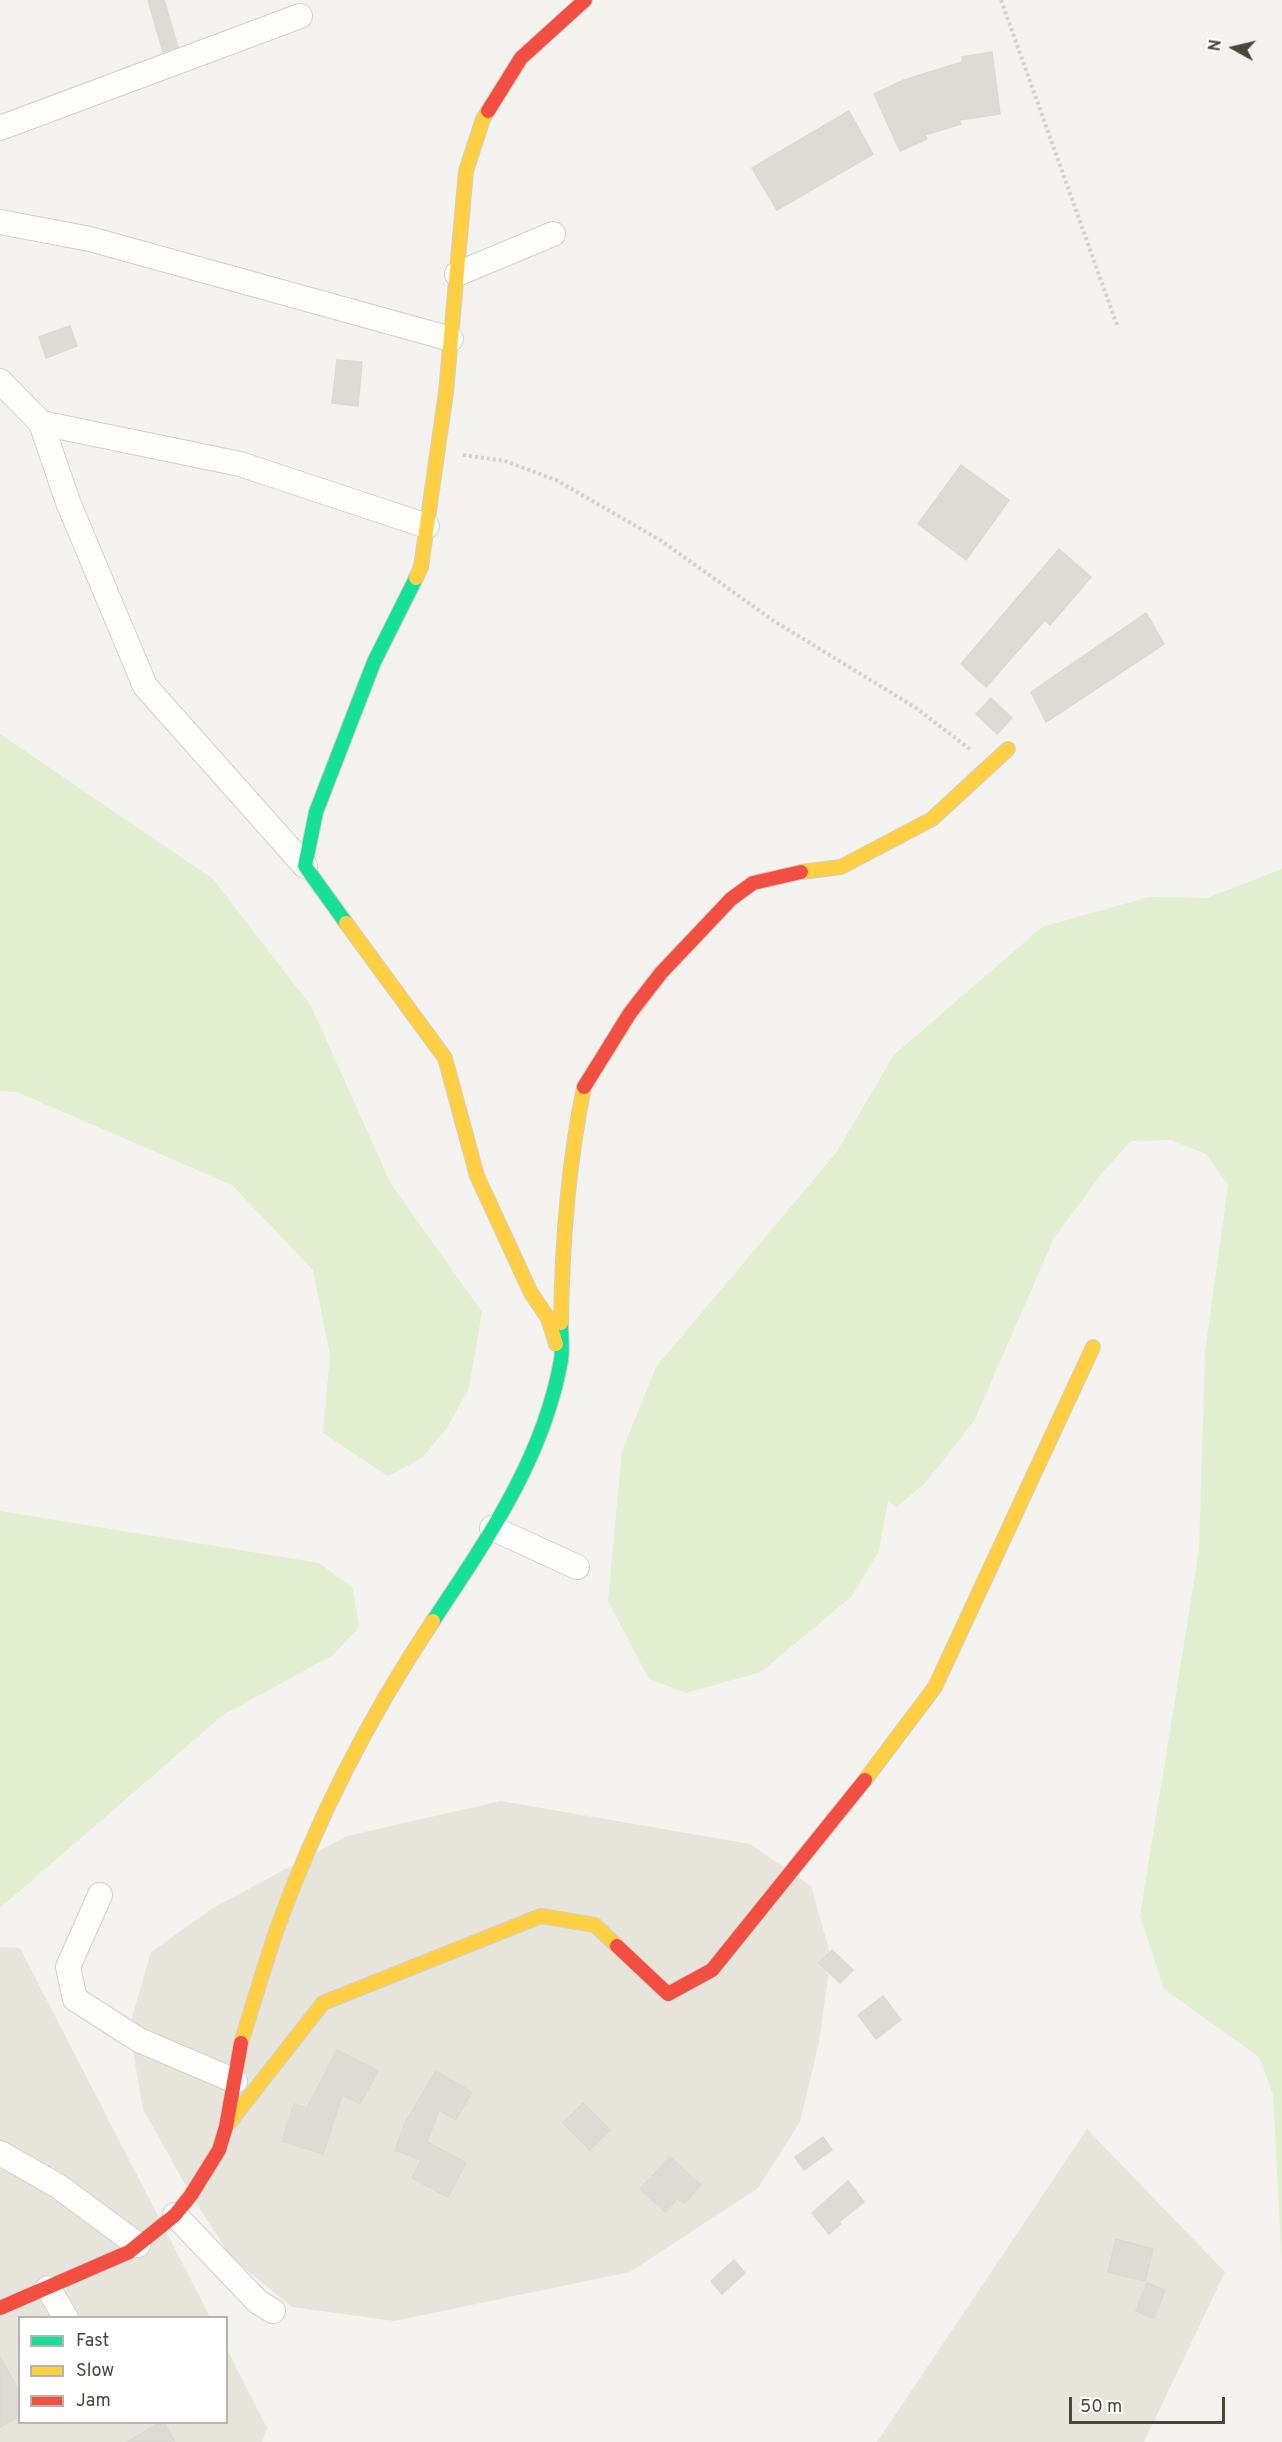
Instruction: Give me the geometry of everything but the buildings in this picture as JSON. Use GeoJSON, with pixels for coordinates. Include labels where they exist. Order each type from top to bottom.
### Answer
{"type":"FeatureCollection","features":[{"type":"Feature","properties":{"kind":"street"},"geometry":{"type":"LineString","coordinates":[[305,866],[316,812],[370,673],[421,567],[451,339],[466,171],[483,119],[520,58],[585,0]]}},
{"type":"Feature","properties":{"kind":"street"},"geometry":{"type":"LineString","coordinates":[[0,128],[300,16]]}},
{"type":"Feature","properties":{"kind":"street"},"geometry":{"type":"LineString","coordinates":[[0,222],[90,239],[451,339]]}},
{"type":"Feature","properties":{"kind":"street"},"geometry":{"type":"LineString","coordinates":[[457,274],[553,234]]}},
{"type":"Feature","properties":{"kind":"street"},"geometry":{"type":"LineString","coordinates":[[0,381],[41,423],[68,502],[145,686],[305,866],[445,1058],[477,1176],[531,1293],[548,1318],[561,1358]]}},
{"type":"Feature","properties":{"kind":"street"},"geometry":{"type":"LineString","coordinates":[[41,423],[240,464],[427,526]]}},
{"type":"Feature","properties":{"kind":"street"},"geometry":{"type":"LineString","coordinates":[[0,2308],[129,2252],[175,2215],[191,2195],[219,2150],[226,2127],[242,2044],[277,1929],[317,1832],[368,1726],[401,1669],[519,1483],[547,1417],[561,1358],[562,1273],[573,1138],[585,1087],[630,1013],[661,973],[731,899],[753,883],[796,873],[841,867],[932,819],[1008,749]]}},
{"type":"Feature","properties":{"kind":"street"},"geometry":{"type":"LineString","coordinates":[[226,2127],[323,2002],[541,1916],[595,1925],[668,1994],[712,1970],[837,1817],[935,1687],[1093,1347]]}},
{"type":"Feature","properties":{"kind":"street"},"geometry":{"type":"LineString","coordinates":[[492,1528],[577,1567]]}},
{"type":"Feature","properties":{"kind":"street"},"geometry":{"type":"LineString","coordinates":[[100,1895],[68,1967],[75,1999],[139,2040],[235,2081]]}},
{"type":"Feature","properties":{"kind":"street"},"geometry":{"type":"LineString","coordinates":[[0,2153],[58,2186],[138,2245]]}},
{"type":"Feature","properties":{"kind":"street"},"geometry":{"type":"LineString","coordinates":[[175,2215],[258,2302],[273,2311]]}},
{"type":"Feature","properties":{"kind":"street"},"geometry":{"type":"LineString","coordinates":[[48,2288],[65,2316]]}},
{"type":"Feature","properties":{"kind":"path"},"geometry":{"type":"LineString","coordinates":[[1001,0],[1118,328]]}},
{"type":"Feature","properties":{"kind":"path"},"geometry":{"type":"LineString","coordinates":[[437,451],[505,461],[556,480],[660,540],[774,621],[916,708],[991,765]]}},
{"type":"Feature","properties":{"kind":"shaded area"},"geometry":{"type":"Polygon","coordinates":[[[501,1801],[750,1844],[811,1886],[831,1957],[819,2042],[800,2122],[758,2188],[630,2272],[394,2321],[292,2307],[231,2257],[191,2195],[143,2109],[129,2028],[151,1952],[213,1908],[347,1836],[501,1801]]]}},
{"type":"Feature","properties":{"kind":"shaded area"},"geometry":{"type":"Polygon","coordinates":[[[0,1947],[20,1948],[209,2316],[18,2316],[18,2424],[228,2424],[228,2351],[267,2428],[262,2442],[0,2442],[0,1947]]]}},
{"type":"Feature","properties":{"kind":"shaded area"},"geometry":{"type":"Polygon","coordinates":[[[1087,2129],[1225,2272],[1144,2442],[877,2442],[1087,2129]]]}},
{"type":"Feature","properties":{"kind":"green space"},"geometry":{"type":"Polygon","coordinates":[[[0,734],[213,879],[311,1006],[391,1184],[482,1312],[469,1388],[447,1428],[422,1458],[388,1476],[323,1433],[330,1355],[313,1270],[232,1185],[17,1092],[0,1091],[0,734]]]}},
{"type":"Feature","properties":{"kind":"green space"},"geometry":{"type":"Polygon","coordinates":[[[1282,869],[1282,2264],[1273,2095],[1259,2057],[1164,1989],[1140,1916],[1199,1551],[1205,1352],[1228,1185],[1206,1154],[1171,1140],[1131,1141],[1102,1173],[1054,1238],[974,1421],[926,1482],[896,1508],[888,1500],[879,1551],[852,1596],[761,1672],[686,1693],[649,1679],[608,1601],[622,1451],[656,1367],[836,1153],[894,1055],[1042,927],[1149,897],[1207,898],[1282,869]]]}},
{"type":"Feature","properties":{"kind":"green space"},"geometry":{"type":"Polygon","coordinates":[[[0,1511],[319,1563],[353,1588],[359,1627],[333,1655],[223,1715],[0,1908],[0,1511]]]}},
{"type":"Feature","properties":{"kind":"traffic: fast"},"geometry":{"type":"LineString","coordinates":[[346,923],[305,866],[316,812],[374,662],[416,578]]}},
{"type":"Feature","properties":{"kind":"traffic: fast"},"geometry":{"type":"LineString","coordinates":[[433,1621],[493,1528],[527,1464],[553,1396],[562,1355],[561,1323]]}},
{"type":"Feature","properties":{"kind":"traffic: slow"},"geometry":{"type":"LineString","coordinates":[[416,578],[421,567],[446,392],[466,171],[483,119],[488,111]]}},
{"type":"Feature","properties":{"kind":"traffic: slow"},"geometry":{"type":"LineString","coordinates":[[801,872],[841,867],[932,819],[1008,749]]}},
{"type":"Feature","properties":{"kind":"traffic: slow"},"geometry":{"type":"LineString","coordinates":[[346,923],[445,1058],[477,1176],[531,1293],[548,1318],[556,1344]]}},
{"type":"Feature","properties":{"kind":"traffic: slow"},"geometry":{"type":"LineString","coordinates":[[561,1323],[567,1205],[584,1087]]}},
{"type":"Feature","properties":{"kind":"traffic: slow"},"geometry":{"type":"LineString","coordinates":[[865,1780],[935,1687],[1093,1347]]}},
{"type":"Feature","properties":{"kind":"traffic: slow"},"geometry":{"type":"LineString","coordinates":[[241,2043],[277,1929],[327,1809],[387,1694],[433,1621]]}},
{"type":"Feature","properties":{"kind":"traffic: slow"},"geometry":{"type":"LineString","coordinates":[[229,2123],[323,2003],[541,1916],[595,1925],[617,1946]]}},
{"type":"Feature","properties":{"kind":"traffic: jam"},"geometry":{"type":"LineString","coordinates":[[488,111],[521,58],[585,0]]}},
{"type":"Feature","properties":{"kind":"traffic: jam"},"geometry":{"type":"LineString","coordinates":[[584,1087],[630,1013],[661,973],[731,899],[753,883],[801,872]]}},
{"type":"Feature","properties":{"kind":"traffic: jam"},"geometry":{"type":"LineString","coordinates":[[617,1946],[668,1994],[712,1970],[865,1780]]}},
{"type":"Feature","properties":{"kind":"traffic: jam"},"geometry":{"type":"LineString","coordinates":[[0,2308],[129,2252],[175,2215],[191,2195],[219,2150],[226,2127],[241,2043]]}}]}
